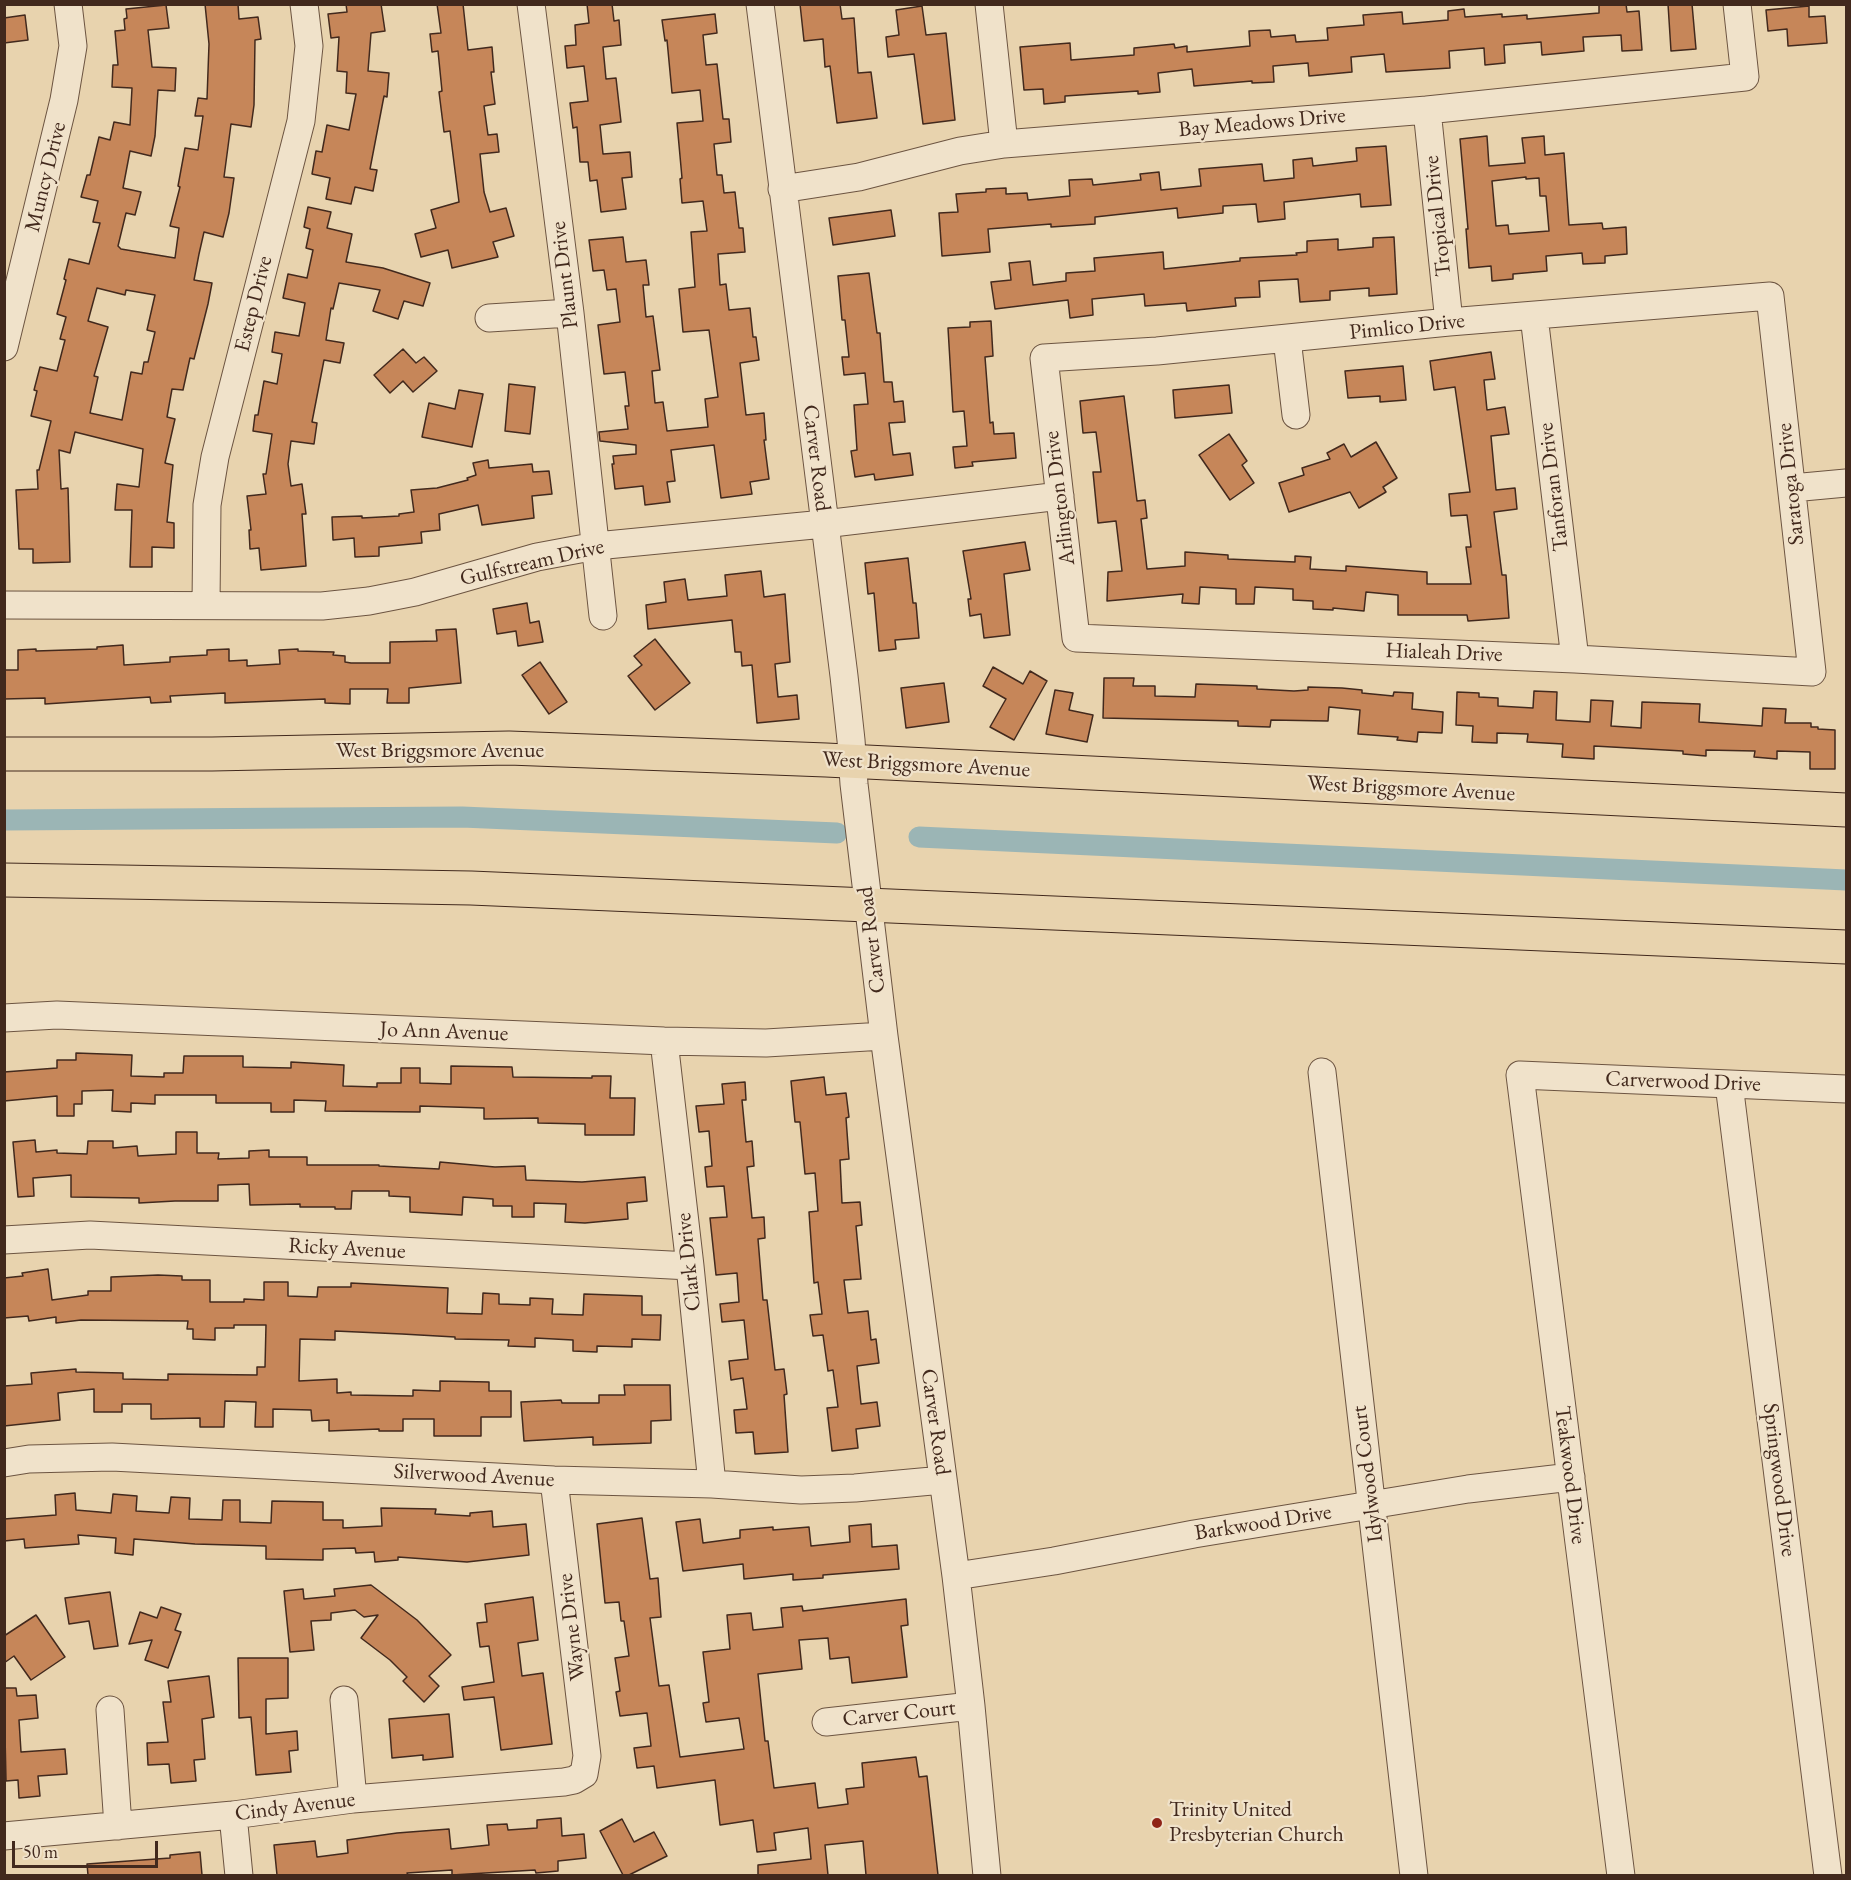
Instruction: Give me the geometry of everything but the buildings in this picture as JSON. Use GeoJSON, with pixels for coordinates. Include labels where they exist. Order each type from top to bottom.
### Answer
{"type":"FeatureCollection","features":[{"type":"Feature","properties":{"kind":"main road","name":"West Briggsmore Avenue"},"geometry":{"type":"LineString","coordinates":[[4,754],[212,754],[509,748],[852,762],[1846,810]]}},
{"type":"Feature","properties":{"kind":"main road"},"geometry":{"type":"LineString","coordinates":[[4,880],[471,888],[1846,947]]}},
{"type":"Feature","properties":{"kind":"street","name":"Muncy Drive"},"geometry":{"type":"LineString","coordinates":[[4,347],[64,99],[73,46],[68,4]]}},
{"type":"Feature","properties":{"kind":"street","name":"Estep Drive"},"geometry":{"type":"LineString","coordinates":[[206,605],[207,505],[216,457],[301,121],[309,46],[304,4]]}},
{"type":"Feature","properties":{"kind":"street","name":"Plaunt Drive"},"geometry":{"type":"LineString","coordinates":[[531,4],[570,313],[603,616]]}},
{"type":"Feature","properties":{"kind":"street","name":"Carver Road"},"geometry":{"type":"LineString","coordinates":[[760,4],[844,676],[884,1036],[956,1576],[987,1875]]}},
{"type":"Feature","properties":{"kind":"street"},"geometry":{"type":"LineString","coordinates":[[989,4],[1004,144]]}},
{"type":"Feature","properties":{"kind":"street","name":"Bay Meadows Drive"},"geometry":{"type":"LineString","coordinates":[[782,189],[860,177],[960,151],[1004,144],[1427,110],[1745,77],[1737,4]]}},
{"type":"Feature","properties":{"kind":"street","name":"Tropical Drive"},"geometry":{"type":"LineString","coordinates":[[1427,110],[1449,322]]}},
{"type":"Feature","properties":{"kind":"street","name":"Pimlico Drive"},"geometry":{"type":"LineString","coordinates":[[1044,358],[1157,351],[1449,322],[1770,297]]}},
{"type":"Feature","properties":{"kind":"street","name":"Saratoga Drive"},"geometry":{"type":"LineString","coordinates":[[1770,297],[1812,672]]}},
{"type":"Feature","properties":{"kind":"street"},"geometry":{"type":"LineString","coordinates":[[489,318],[570,313]]}},
{"type":"Feature","properties":{"kind":"street","name":"Tanforan Drive"},"geometry":{"type":"LineString","coordinates":[[1533,315],[1575,659]]}},
{"type":"Feature","properties":{"kind":"street"},"geometry":{"type":"LineString","coordinates":[[1287,339],[1296,415]]}},
{"type":"Feature","properties":{"kind":"street","name":"Arlington Drive"},"geometry":{"type":"LineString","coordinates":[[1044,358],[1076,638]]}},
{"type":"Feature","properties":{"kind":"street"},"geometry":{"type":"LineString","coordinates":[[1792,488],[1846,483]]}},
{"type":"Feature","properties":{"kind":"street","name":"Gulfstream Drive"},"geometry":{"type":"LineString","coordinates":[[4,605],[322,606],[369,601],[415,592],[537,557],[596,546],[824,524],[1060,496]]}},
{"type":"Feature","properties":{"kind":"street","name":"Hialeah Drive"},"geometry":{"type":"LineString","coordinates":[[1076,638],[1575,659],[1812,672]]}},
{"type":"Feature","properties":{"kind":"street","name":"Jo Ann Avenue"},"geometry":{"type":"LineString","coordinates":[[4,1018],[57,1015],[664,1041],[766,1043],[884,1036]]}},
{"type":"Feature","properties":{"kind":"street","name":"Clark Drive"},"geometry":{"type":"LineString","coordinates":[[664,1041],[712,1484]]}},
{"type":"Feature","properties":{"kind":"street","name":"Idylwood Court"},"geometry":{"type":"LineString","coordinates":[[1322,1072],[1414,1875]]}},
{"type":"Feature","properties":{"kind":"street","name":"Carverwood Drive"},"geometry":{"type":"LineString","coordinates":[[1520,1075],[1846,1089]]}},
{"type":"Feature","properties":{"kind":"street","name":"Teakwood Drive"},"geometry":{"type":"LineString","coordinates":[[1520,1075],[1621,1875]]}},
{"type":"Feature","properties":{"kind":"street","name":"Springwood Drive"},"geometry":{"type":"LineString","coordinates":[[1729,1083],[1828,1875]]}},
{"type":"Feature","properties":{"kind":"street","name":"Ricky Avenue"},"geometry":{"type":"LineString","coordinates":[[4,1240],[90,1235],[690,1266]]}},
{"type":"Feature","properties":{"kind":"street","name":"Silverwood Avenue"},"geometry":{"type":"LineString","coordinates":[[4,1463],[29,1459],[111,1458],[555,1480],[712,1484],[801,1490],[943,1480]]}},
{"type":"Feature","properties":{"kind":"street","name":"Barkwood Drive"},"geometry":{"type":"LineString","coordinates":[[956,1576],[1054,1561],[1371,1504],[1468,1489],[1571,1477]]}},
{"type":"Feature","properties":{"kind":"street","name":"Wayne Drive"},"geometry":{"type":"LineString","coordinates":[[555,1480],[587,1756],[584,1774]]}},
{"type":"Feature","properties":{"kind":"street"},"geometry":{"type":"LineString","coordinates":[[344,1700],[353,1799]]}},
{"type":"Feature","properties":{"kind":"street","name":"Carver Court"},"geometry":{"type":"LineString","coordinates":[[826,1722],[971,1706]]}},
{"type":"Feature","properties":{"kind":"street"},"geometry":{"type":"LineString","coordinates":[[110,1710],[118,1826]]}},
{"type":"Feature","properties":{"kind":"street","name":"Cindy Avenue"},"geometry":{"type":"LineString","coordinates":[[4,1836],[233,1815],[353,1799],[564,1782],[574,1780],[584,1774]]}},
{"type":"Feature","properties":{"kind":"street"},"geometry":{"type":"LineString","coordinates":[[233,1815],[239,1875]]}},
{"type":"Feature","properties":{"kind":"waterway"},"geometry":{"type":"LineString","coordinates":[[4,820],[462,817],[837,833]]}},
{"type":"Feature","properties":{"kind":"waterway"},"geometry":{"type":"LineString","coordinates":[[919,837],[1846,880]]}},
{"type":"Feature","properties":{"kind":"place","name":"Trinity United Presbyterian Church"},"geometry":{"type":"Point","coordinates":[1157,1823]}}]}
